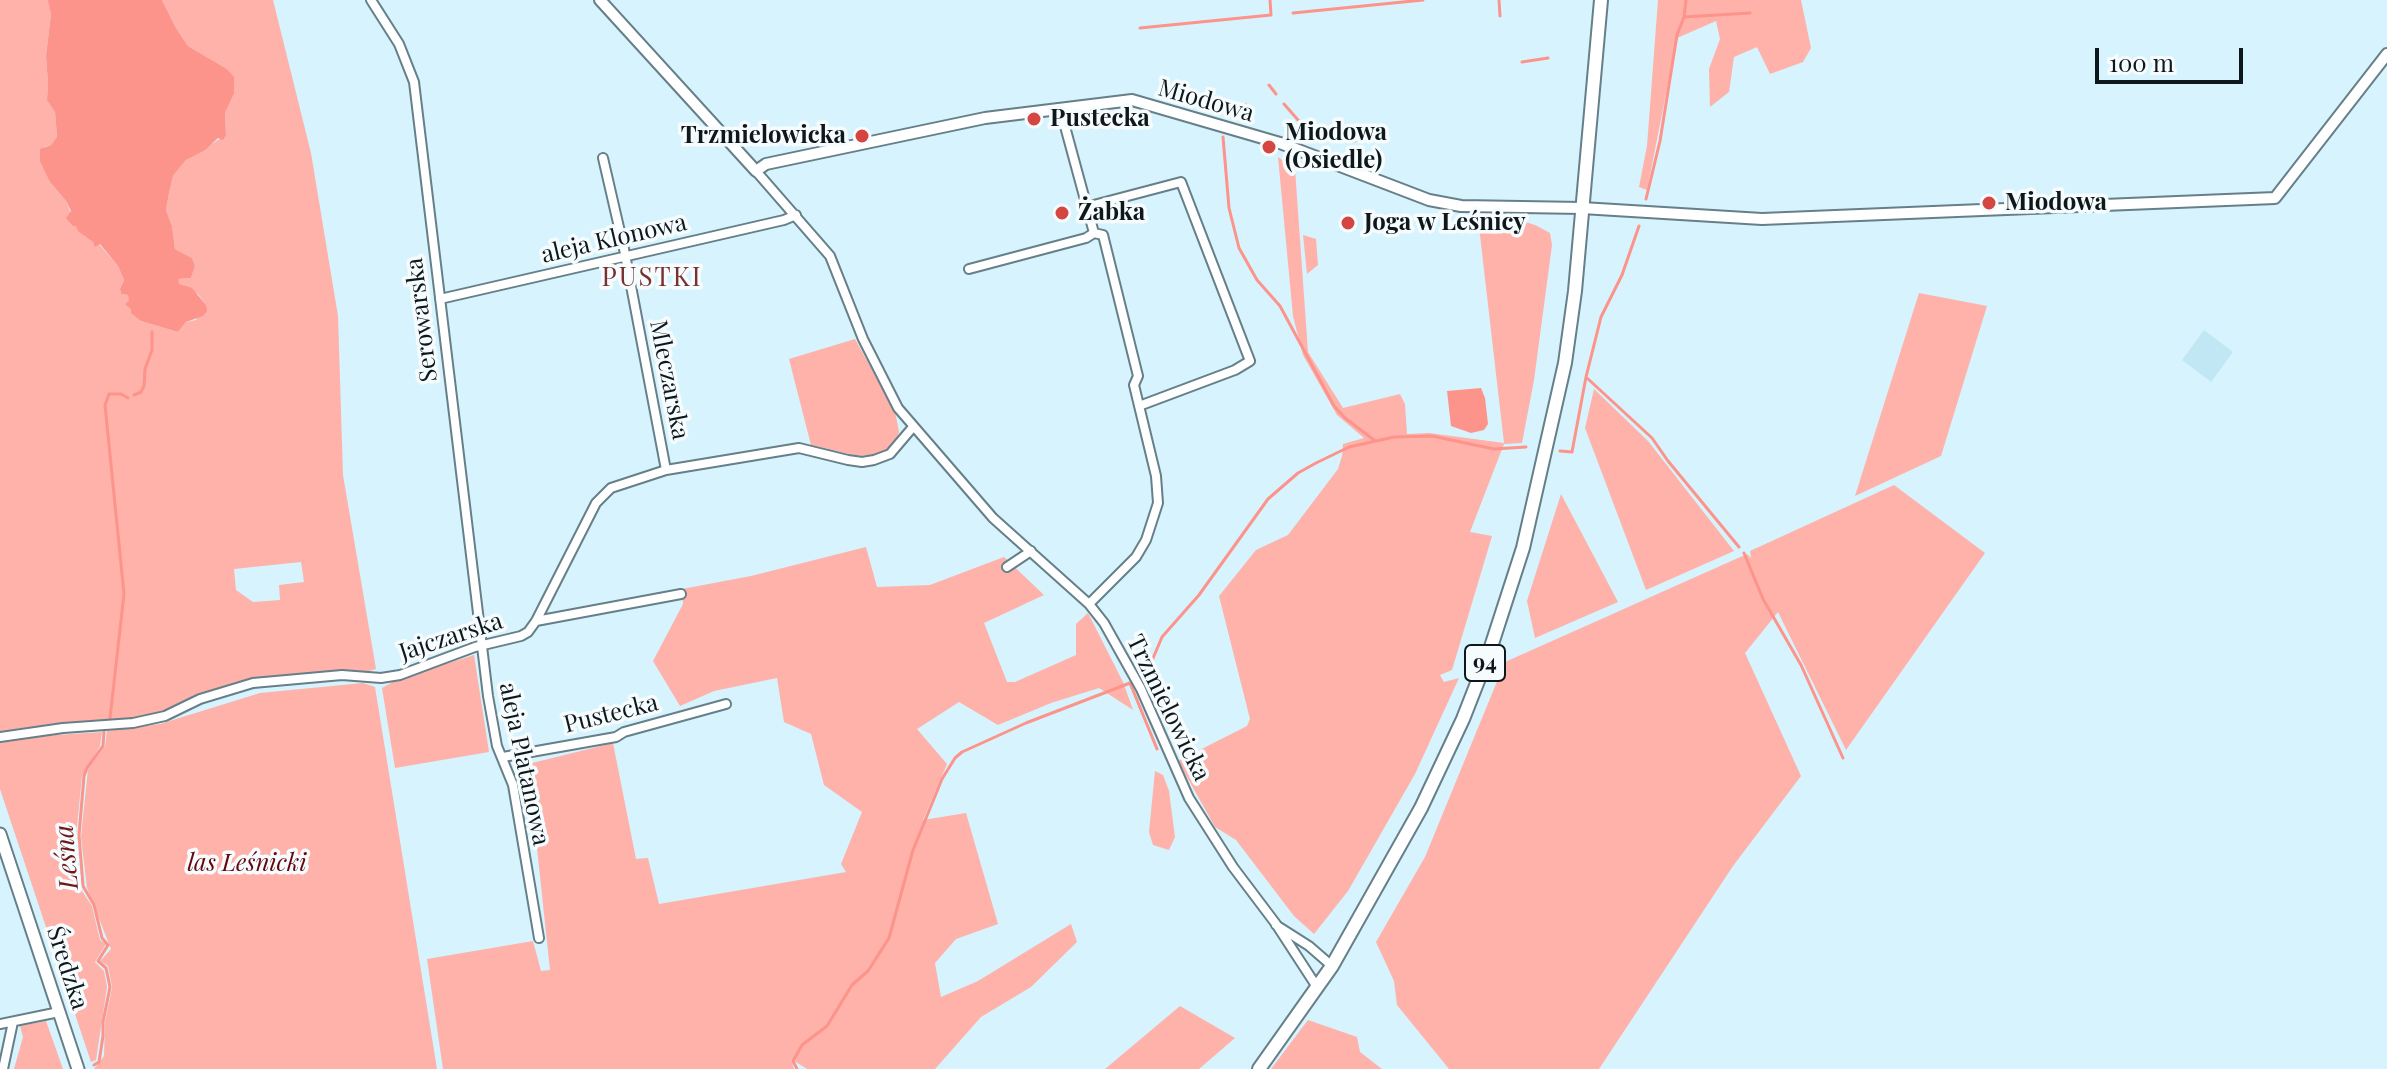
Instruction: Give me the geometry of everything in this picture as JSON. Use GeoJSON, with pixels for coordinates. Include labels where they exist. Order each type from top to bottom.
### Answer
{"type":"FeatureCollection","features":[{"type":"Feature","properties":{"kind":"main road","name":"94"},"geometry":{"type":"LineString","coordinates":[[1259,1069],[1332,966],[1421,808],[1463,719],[1490,650],[1523,548],[1561,385],[1575,291],[1601,0]]}},
{"type":"Feature","properties":{"kind":"main road","name":"Średzka"},"geometry":{"type":"LineString","coordinates":[[0,834],[78,1069]]}},
{"type":"Feature","properties":{"kind":"street","name":"Serowarska"},"geometry":{"type":"LineString","coordinates":[[371,0],[399,44],[414,82],[481,645]]}},
{"type":"Feature","properties":{"kind":"street","name":"Trzmielowicka"},"geometry":{"type":"LineString","coordinates":[[600,0],[830,256],[880,376],[913,427],[993,518],[1089,604],[1104,623],[1141,689],[1189,798],[1317,987]]}},
{"type":"Feature","properties":{"kind":"street","name":"Miodowa"},"geometry":{"type":"LineString","coordinates":[[756,171],[766,164],[985,118],[1132,100],[1280,143],[1429,200],[1450,204],[1762,219],[2275,198],[2387,54]]}},
{"type":"Feature","properties":{"kind":"street"},"geometry":{"type":"LineString","coordinates":[[1060,108],[1094,233]]}},
{"type":"Feature","properties":{"kind":"street","name":"Mleczarska"},"geometry":{"type":"LineString","coordinates":[[603,158],[666,470]]}},
{"type":"Feature","properties":{"kind":"street"},"geometry":{"type":"LineString","coordinates":[[1086,207],[1181,182],[1250,361],[1235,370],[1139,406]]}},
{"type":"Feature","properties":{"kind":"street","name":"aleja Klonowa"},"geometry":{"type":"LineString","coordinates":[[440,299],[796,215]]}},
{"type":"Feature","properties":{"kind":"street"},"geometry":{"type":"LineString","coordinates":[[969,269],[1086,238],[1094,233],[1103,235],[1138,376],[1134,385],[1156,476],[1158,503],[1146,540],[1136,557],[1089,604]]}},
{"type":"Feature","properties":{"kind":"street","name":"Jajczarska"},"geometry":{"type":"LineString","coordinates":[[0,737],[133,723],[165,716],[200,699],[253,683],[342,675],[381,678],[400,675],[481,645],[521,636],[536,621],[596,503],[611,488],[666,470],[799,448],[848,460],[874,460],[890,454],[913,427]]}},
{"type":"Feature","properties":{"kind":"street"},"geometry":{"type":"LineString","coordinates":[[1007,567],[1031,551]]}},
{"type":"Feature","properties":{"kind":"street"},"geometry":{"type":"LineString","coordinates":[[536,621],[681,594]]}},
{"type":"Feature","properties":{"kind":"street","name":"aleja Platanowa"},"geometry":{"type":"LineString","coordinates":[[481,645],[497,746],[513,785],[539,938]]}},
{"type":"Feature","properties":{"kind":"street","name":"Pustecka"},"geometry":{"type":"LineString","coordinates":[[503,757],[616,737],[624,732],[726,704]]}},
{"type":"Feature","properties":{"kind":"street","name":"Trzmielowicka"},"geometry":{"type":"LineString","coordinates":[[1276,924],[1332,966]]}},
{"type":"Feature","properties":{"kind":"street"},"geometry":{"type":"LineString","coordinates":[[0,1024],[59,1012]]}},
{"type":"Feature","properties":{"kind":"street"},"geometry":{"type":"LineString","coordinates":[[3,1069],[13,1022]]}},
{"type":"Feature","properties":{"kind":"shaded area"},"geometry":{"type":"Polygon","coordinates":[[[48,0],[162,0],[188,46],[227,69],[234,77],[234,94],[225,113],[226,135],[223,140],[218,138],[205,150],[186,160],[173,176],[169,193],[166,210],[175,249],[192,258],[195,266],[191,278],[178,279],[179,284],[192,288],[206,305],[207,311],[203,316],[186,322],[178,332],[141,321],[131,313],[125,304],[129,301],[128,295],[121,294],[124,280],[118,266],[100,244],[95,247],[66,218],[71,211],[50,182],[40,161],[40,149],[51,145],[57,137],[55,112],[47,100],[46,56],[51,14],[48,0]]]}},
{"type":"Feature","properties":{"kind":"shaded area"},"geometry":{"type":"Polygon","coordinates":[[[2204,330],[2233,352],[2211,382],[2182,360],[2204,330]]]}},
{"type":"Feature","properties":{"kind":"shaded area"},"geometry":{"type":"Polygon","coordinates":[[[1481,388],[1488,424],[1484,430],[1471,433],[1451,426],[1447,391],[1481,388]]]}},
{"type":"Feature","properties":{"kind":"green space"},"geometry":{"type":"Polygon","coordinates":[[[0,0],[49,0],[47,99],[55,112],[57,138],[44,147],[50,182],[66,201],[76,226],[99,244],[118,266],[124,280],[121,294],[128,295],[132,309],[141,321],[178,332],[186,322],[196,320],[206,311],[206,305],[198,294],[179,285],[177,279],[191,278],[195,266],[192,258],[175,249],[166,210],[169,193],[173,176],[186,160],[226,135],[225,113],[234,94],[234,78],[227,69],[188,46],[162,0],[273,0],[311,153],[338,316],[343,475],[376,669],[359,674],[313,672],[251,680],[163,715],[132,721],[0,732],[0,0]],[[301,562],[234,569],[236,590],[253,602],[280,600],[279,585],[304,582],[301,562]]]}},
{"type":"Feature","properties":{"kind":"green space"},"geometry":{"type":"Polygon","coordinates":[[[1658,0],[1801,0],[1811,48],[1803,62],[1770,74],[1757,47],[1734,57],[1729,92],[1710,107],[1709,69],[1720,39],[1716,21],[1677,38],[1647,190],[1639,187],[1647,146],[1658,0]]]}},
{"type":"Feature","properties":{"kind":"green space"},"geometry":{"type":"Polygon","coordinates":[[[1278,157],[1295,169],[1308,352],[1343,408],[1400,394],[1405,404],[1407,434],[1429,433],[1504,443],[1478,218],[1515,219],[1535,225],[1550,233],[1552,245],[1534,380],[1522,443],[1504,444],[1470,532],[1492,536],[1452,670],[1440,675],[1444,682],[1459,678],[1415,774],[1348,891],[1314,934],[1294,916],[1236,840],[1215,827],[1178,761],[1247,726],[1250,719],[1219,596],[1256,550],[1288,535],[1338,469],[1343,444],[1364,438],[1337,415],[1303,355],[1293,316],[1278,157]]]}},
{"type":"Feature","properties":{"kind":"green space"},"geometry":{"type":"Polygon","coordinates":[[[1303,235],[1316,239],[1318,265],[1307,274],[1303,235]]]}},
{"type":"Feature","properties":{"kind":"green space"},"geometry":{"type":"Polygon","coordinates":[[[1919,293],[1987,306],[1941,456],[1855,496],[1919,293]]]}},
{"type":"Feature","properties":{"kind":"green space"},"geometry":{"type":"Polygon","coordinates":[[[855,339],[895,411],[899,432],[895,444],[882,453],[858,456],[811,445],[789,359],[855,339]]]}},
{"type":"Feature","properties":{"kind":"green space"},"geometry":{"type":"Polygon","coordinates":[[[1594,389],[1648,441],[1734,551],[1646,590],[1585,428],[1594,389]]]}},
{"type":"Feature","properties":{"kind":"green space"},"geometry":{"type":"Polygon","coordinates":[[[1894,485],[1985,553],[1846,750],[1778,612],[1745,653],[1801,776],[1733,866],[1599,1069],[1449,1069],[1397,1005],[1394,981],[1376,942],[1425,857],[1505,662],[1747,554],[1751,558],[1750,551],[1894,485]]]}},
{"type":"Feature","properties":{"kind":"green space"},"geometry":{"type":"Polygon","coordinates":[[[1561,494],[1618,602],[1535,638],[1527,601],[1561,494]]]}},
{"type":"Feature","properties":{"kind":"green space"},"geometry":{"type":"Polygon","coordinates":[[[866,547],[877,587],[930,585],[1004,557],[1044,595],[984,623],[1007,682],[1015,682],[1076,655],[1076,624],[1088,613],[1123,682],[1133,710],[1099,688],[1051,703],[998,725],[959,702],[917,729],[947,764],[923,820],[966,813],[998,924],[956,939],[935,963],[941,997],[978,981],[1071,924],[1077,942],[1031,987],[981,1017],[935,1069],[807,1069],[791,1059],[794,1069],[443,1069],[427,959],[533,941],[541,971],[550,970],[534,820],[528,820],[520,776],[528,764],[613,743],[636,859],[648,858],[659,904],[846,872],[841,864],[862,812],[824,785],[811,734],[784,722],[777,678],[714,691],[680,706],[653,661],[683,604],[682,589],[751,576],[866,547]]]}},
{"type":"Feature","properties":{"kind":"green space"},"geometry":{"type":"Polygon","coordinates":[[[474,655],[489,752],[395,768],[382,688],[396,680],[474,655]]]}},
{"type":"Feature","properties":{"kind":"green space","name":"las Leśnicki"},"geometry":{"type":"Polygon","coordinates":[[[363,683],[375,687],[437,1069],[94,1069],[104,1056],[105,1022],[112,987],[108,966],[100,961],[111,949],[87,888],[81,837],[88,769],[105,746],[107,731],[160,724],[260,693],[363,683]]]}},
{"type":"Feature","properties":{"kind":"green space"},"geometry":{"type":"Polygon","coordinates":[[[102,732],[100,746],[82,776],[76,837],[80,888],[92,906],[100,940],[106,944],[95,962],[104,971],[107,987],[96,1060],[91,1062],[0,789],[0,743],[39,736],[102,732]]]}},
{"type":"Feature","properties":{"kind":"green space"},"geometry":{"type":"Polygon","coordinates":[[[1155,771],[1163,775],[1169,791],[1175,837],[1169,850],[1153,845],[1149,832],[1155,771]]]}},
{"type":"Feature","properties":{"kind":"green space"},"geometry":{"type":"Polygon","coordinates":[[[1180,1006],[1235,1038],[1199,1069],[1105,1069],[1180,1006]]]}},
{"type":"Feature","properties":{"kind":"green space"},"geometry":{"type":"Polygon","coordinates":[[[1308,1020],[1357,1037],[1360,1052],[1382,1069],[1271,1069],[1308,1020]]]}},
{"type":"Feature","properties":{"kind":"green space"},"geometry":{"type":"Polygon","coordinates":[[[46,1021],[63,1069],[14,1069],[23,1037],[20,1026],[46,1021]]]}},
{"type":"Feature","properties":{"kind":"waterway"},"geometry":{"type":"LineString","coordinates":[[1140,28],[1271,15],[1270,0]]}},
{"type":"Feature","properties":{"kind":"waterway"},"geometry":{"type":"LineString","coordinates":[[1293,13],[1423,0]]}},
{"type":"Feature","properties":{"kind":"waterway"},"geometry":{"type":"LineString","coordinates":[[1499,0],[1500,16]]}},
{"type":"Feature","properties":{"kind":"waterway"},"geometry":{"type":"LineString","coordinates":[[1646,199],[1686,0]]}},
{"type":"Feature","properties":{"kind":"waterway"},"geometry":{"type":"LineString","coordinates":[[1684,17],[1750,13]]}},
{"type":"Feature","properties":{"kind":"waterway"},"geometry":{"type":"LineString","coordinates":[[1522,62],[1548,58]]}},
{"type":"Feature","properties":{"kind":"waterway"},"geometry":{"type":"LineString","coordinates":[[1269,85],[1276,94]]}},
{"type":"Feature","properties":{"kind":"waterway"},"geometry":{"type":"LineString","coordinates":[[1284,104],[1298,120],[1334,140],[1355,141]]}},
{"type":"Feature","properties":{"kind":"waterway"},"geometry":{"type":"LineString","coordinates":[[1242,118],[1246,105]]}},
{"type":"Feature","properties":{"kind":"waterway"},"geometry":{"type":"LineString","coordinates":[[1223,137],[1229,208],[1239,248],[1257,280],[1280,306],[1334,406],[1374,440]]}},
{"type":"Feature","properties":{"kind":"waterway"},"geometry":{"type":"LineString","coordinates":[[1560,451],[1572,452],[1601,317],[1622,275],[1639,226]]}},
{"type":"Feature","properties":{"kind":"waterway","name":"Leśna"},"geometry":{"type":"LineString","coordinates":[[134,395],[141,392],[144,386],[145,369],[152,350],[152,332]]}},
{"type":"Feature","properties":{"kind":"waterway"},"geometry":{"type":"LineString","coordinates":[[1587,378],[1652,438],[1739,547]]}},
{"type":"Feature","properties":{"kind":"waterway","name":"Leśna"},"geometry":{"type":"LineString","coordinates":[[110,718],[124,594],[105,405],[109,394],[121,394],[128,398]]}},
{"type":"Feature","properties":{"kind":"waterway"},"geometry":{"type":"LineString","coordinates":[[1151,663],[1162,637],[1199,595],[1268,499],[1298,473],[1349,447],[1394,437],[1432,436],[1494,449],[1526,447]]}},
{"type":"Feature","properties":{"kind":"waterway"},"geometry":{"type":"LineString","coordinates":[[1744,553],[1763,599],[1801,665],[1843,758]]}},
{"type":"Feature","properties":{"kind":"waterway"},"geometry":{"type":"LineString","coordinates":[[1141,678],[1148,671]]}},
{"type":"Feature","properties":{"kind":"waterway"},"geometry":{"type":"LineString","coordinates":[[797,1069],[793,1061],[802,1045],[827,1026],[852,985],[868,971],[889,938],[913,850],[942,779],[955,758],[1026,723],[1130,683],[1157,749]]}},
{"type":"Feature","properties":{"kind":"waterway","name":"Leśna"},"geometry":{"type":"LineString","coordinates":[[94,1065],[99,1062],[110,987],[106,968],[98,961],[108,945],[102,938],[94,905],[83,886],[79,835],[84,776],[103,746],[104,732]]}},
{"type":"Feature","properties":{"kind":"place","name":"Pustecka"},"geometry":{"type":"Point","coordinates":[1034,119]}},
{"type":"Feature","properties":{"kind":"place","name":"Trzmielowicka"},"geometry":{"type":"Point","coordinates":[862,136]}},
{"type":"Feature","properties":{"kind":"place","name":"Miodowa (Osiedle)"},"geometry":{"type":"Point","coordinates":[1269,147]}},
{"type":"Feature","properties":{"kind":"place","name":"Miodowa"},"geometry":{"type":"Point","coordinates":[1989,203]}},
{"type":"Feature","properties":{"kind":"place","name":"Żabka"},"geometry":{"type":"Point","coordinates":[1062,213]}},
{"type":"Feature","properties":{"kind":"place","name":"Joga w Leśnicy"},"geometry":{"type":"Point","coordinates":[1348,223]}},
{"type":"Feature","properties":{"kind":"district","name":"PUSTKI"},"geometry":{"type":"Point","coordinates":[652,278]}}]}
